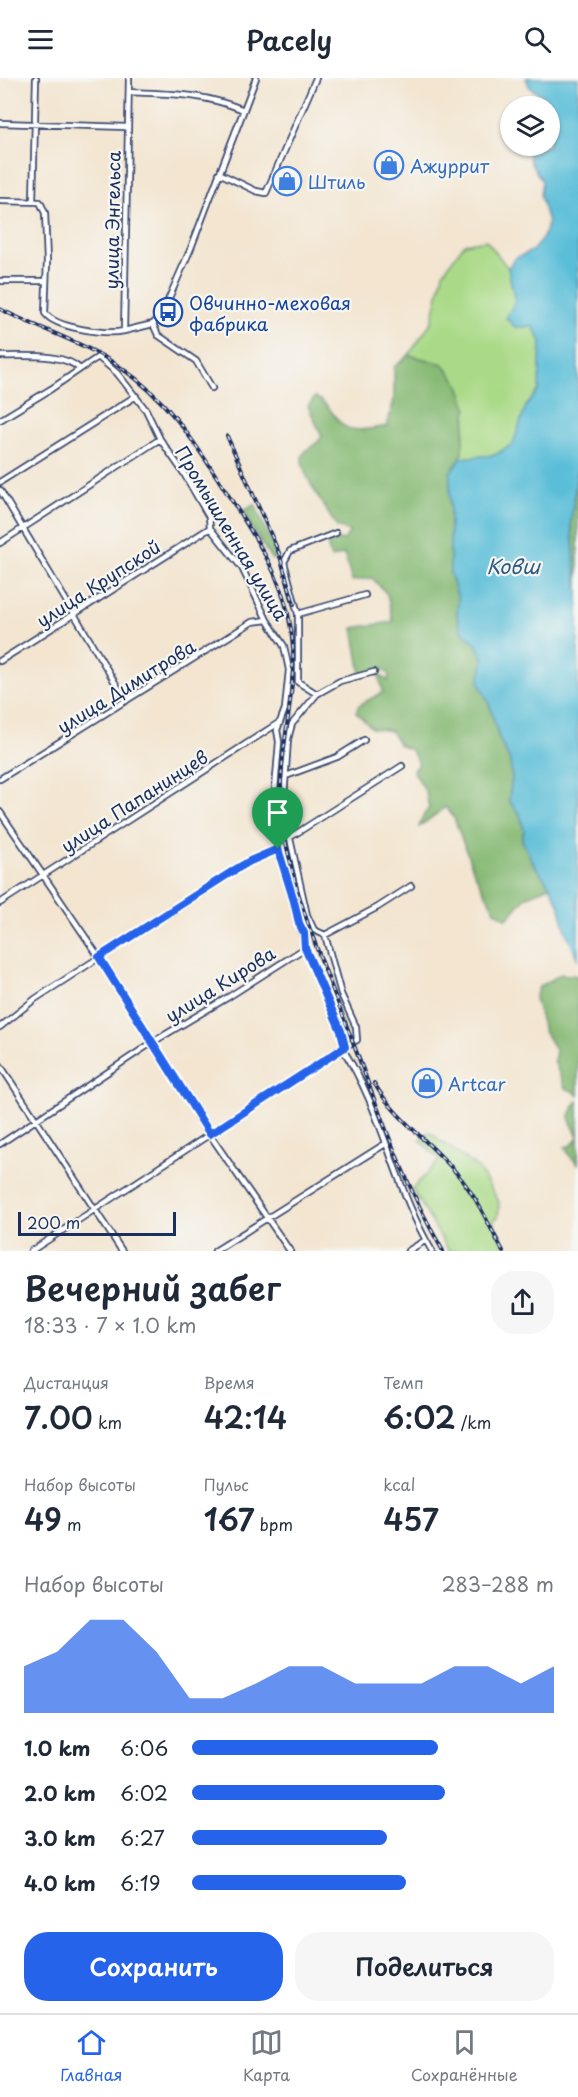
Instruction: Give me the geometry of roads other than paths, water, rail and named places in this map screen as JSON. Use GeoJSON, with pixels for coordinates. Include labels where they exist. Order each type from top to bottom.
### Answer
{"type":"FeatureCollection","features":[{"type":"Feature","properties":{"kind":"street"},"geometry":{"type":"LineString","coordinates":[[33,201],[36,78]]}},
{"type":"Feature","properties":{"kind":"street","name":"улица Энгельса"},"geometry":{"type":"LineString","coordinates":[[124,332],[129,78]]}},
{"type":"Feature","properties":{"kind":"street"},"geometry":{"type":"LineString","coordinates":[[0,201],[40,202],[45,213],[45,312],[48,318],[85,330],[113,334],[153,324],[162,314],[191,248],[256,78]]}},
{"type":"Feature","properties":{"kind":"street"},"geometry":{"type":"LineString","coordinates":[[219,173],[256,191],[266,193],[316,78]]}},
{"type":"Feature","properties":{"kind":"street"},"geometry":{"type":"LineString","coordinates":[[129,92],[205,97],[220,100],[244,110]]}},
{"type":"Feature","properties":{"kind":"street"},"geometry":{"type":"LineString","coordinates":[[0,123],[127,127]]}},
{"type":"Feature","properties":{"kind":"street"},"geometry":{"type":"LineString","coordinates":[[0,281],[45,281]]}},
{"type":"Feature","properties":{"kind":"street"},"geometry":{"type":"LineString","coordinates":[[153,324],[158,335],[196,361],[212,388]]}},
{"type":"Feature","properties":{"kind":"street"},"geometry":{"type":"LineString","coordinates":[[0,356],[60,358],[72,362],[80,369],[0,420]]}},
{"type":"Feature","properties":{"kind":"street","name":"Промышленная улица"},"geometry":{"type":"LineString","coordinates":[[80,369],[98,357],[117,373],[136,396],[146,410],[160,439],[199,499],[209,517],[210,528],[242,568],[267,620],[280,639],[289,663],[282,721],[277,730],[279,742],[275,771],[280,839],[278,849],[299,923],[304,933],[305,948],[341,1031],[344,1048]]}},
{"type":"Feature","properties":{"kind":"street"},"geometry":{"type":"LineString","coordinates":[[0,482],[136,396]]}},
{"type":"Feature","properties":{"kind":"street"},"geometry":{"type":"LineString","coordinates":[[0,543],[160,439]]}},
{"type":"Feature","properties":{"kind":"street"},"geometry":{"type":"LineString","coordinates":[[0,490],[126,701]]}},
{"type":"Feature","properties":{"kind":"street","name":"улица Крупской"},"geometry":{"type":"LineString","coordinates":[[0,661],[210,528]]}},
{"type":"Feature","properties":{"kind":"street","name":"Промышленная улица"},"geometry":{"type":"LineString","coordinates":[[317,694],[298,682],[298,614],[284,562],[290,551],[336,533]]}},
{"type":"Feature","properties":{"kind":"street"},"geometry":{"type":"LineString","coordinates":[[298,614],[365,595]]}},
{"type":"Feature","properties":{"kind":"street","name":"улица Димитрова"},"geometry":{"type":"LineString","coordinates":[[0,779],[252,622],[267,620]]}},
{"type":"Feature","properties":{"kind":"street"},"geometry":{"type":"LineString","coordinates":[[325,935],[314,930],[307,915],[289,838],[284,799],[288,739],[292,724],[317,694],[340,681],[374,672]]}},
{"type":"Feature","properties":{"kind":"street","name":"улица Папанинцев"},"geometry":{"type":"LineString","coordinates":[[0,903],[282,721]]}},
{"type":"Feature","properties":{"kind":"street"},"geometry":{"type":"LineString","coordinates":[[286,776],[337,757],[364,741]]}},
{"type":"Feature","properties":{"kind":"street"},"geometry":{"type":"LineString","coordinates":[[289,838],[402,766]]}},
{"type":"Feature","properties":{"kind":"street"},"geometry":{"type":"LineString","coordinates":[[0,812],[99,957],[210,1134],[290,1251]]}},
{"type":"Feature","properties":{"kind":"street"},"geometry":{"type":"LineString","coordinates":[[0,1028],[35,999],[99,957],[233,871],[278,849]]}},
{"type":"Feature","properties":{"kind":"street"},"geometry":{"type":"LineString","coordinates":[[325,935],[378,907],[411,886]]}},
{"type":"Feature","properties":{"kind":"street"},"geometry":{"type":"LineString","coordinates":[[31,1251],[357,1040],[356,1027],[341,994],[325,935]]}},
{"type":"Feature","properties":{"kind":"street","name":"улица Кирова"},"geometry":{"type":"LineString","coordinates":[[0,1143],[153,1042],[305,948]]}},
{"type":"Feature","properties":{"kind":"street"},"geometry":{"type":"LineString","coordinates":[[344,1048],[361,1079],[404,1195],[432,1251]]}},
{"type":"Feature","properties":{"kind":"street"},"geometry":{"type":"LineString","coordinates":[[0,1065],[122,1251]]}},
{"type":"Feature","properties":{"kind":"street"},"geometry":{"type":"LineString","coordinates":[[214,1251],[385,1144]]}},
{"type":"Feature","properties":{"kind":"street"},"geometry":{"type":"LineString","coordinates":[[408,1251],[426,1240]]}},
{"type":"Feature","properties":{"kind":"water","name":"Ковш"},"geometry":{"type":"Polygon","coordinates":[[[526,78],[578,78],[578,466],[571,522],[578,593],[578,960],[566,932],[559,904],[522,840],[524,830],[520,814],[509,801],[512,778],[510,761],[499,738],[489,703],[479,682],[484,659],[476,644],[461,630],[457,616],[458,598],[450,573],[450,473],[461,458],[495,455],[513,444],[526,406],[539,390],[541,341],[533,327],[515,327],[506,318],[515,301],[508,268],[515,258],[532,251],[543,238],[548,222],[540,195],[542,181],[529,156],[560,156],[560,96],[543,96],[530,88],[526,78]]]}},
{"type":"Feature","properties":{"kind":"railway"},"geometry":{"type":"LineString","coordinates":[[0,309],[106,358],[153,394],[180,424],[204,457],[271,566],[286,605],[293,649],[281,804],[294,879],[320,956],[392,1143],[415,1198],[443,1251]]}},
{"type":"Feature","properties":{"kind":"railway"},"geometry":{"type":"LineString","coordinates":[[227,436],[279,553],[294,604]]}},
{"type":"Feature","properties":{"kind":"railway"},"geometry":{"type":"LineString","coordinates":[[374,1083],[392,1108],[448,1163],[465,1184],[503,1251]]}},
{"type":"Feature","properties":{"kind":"place","name":"Ажуррит"},"geometry":{"type":"Point","coordinates":[389,165]}},
{"type":"Feature","properties":{"kind":"place","name":"Штиль"},"geometry":{"type":"Point","coordinates":[287,181]}},
{"type":"Feature","properties":{"kind":"place","name":"Овчинно-меховая фабрика"},"geometry":{"type":"Point","coordinates":[168,312]}},
{"type":"Feature","properties":{"kind":"place","name":"Artcar"},"geometry":{"type":"Point","coordinates":[427,1083]}}]}
